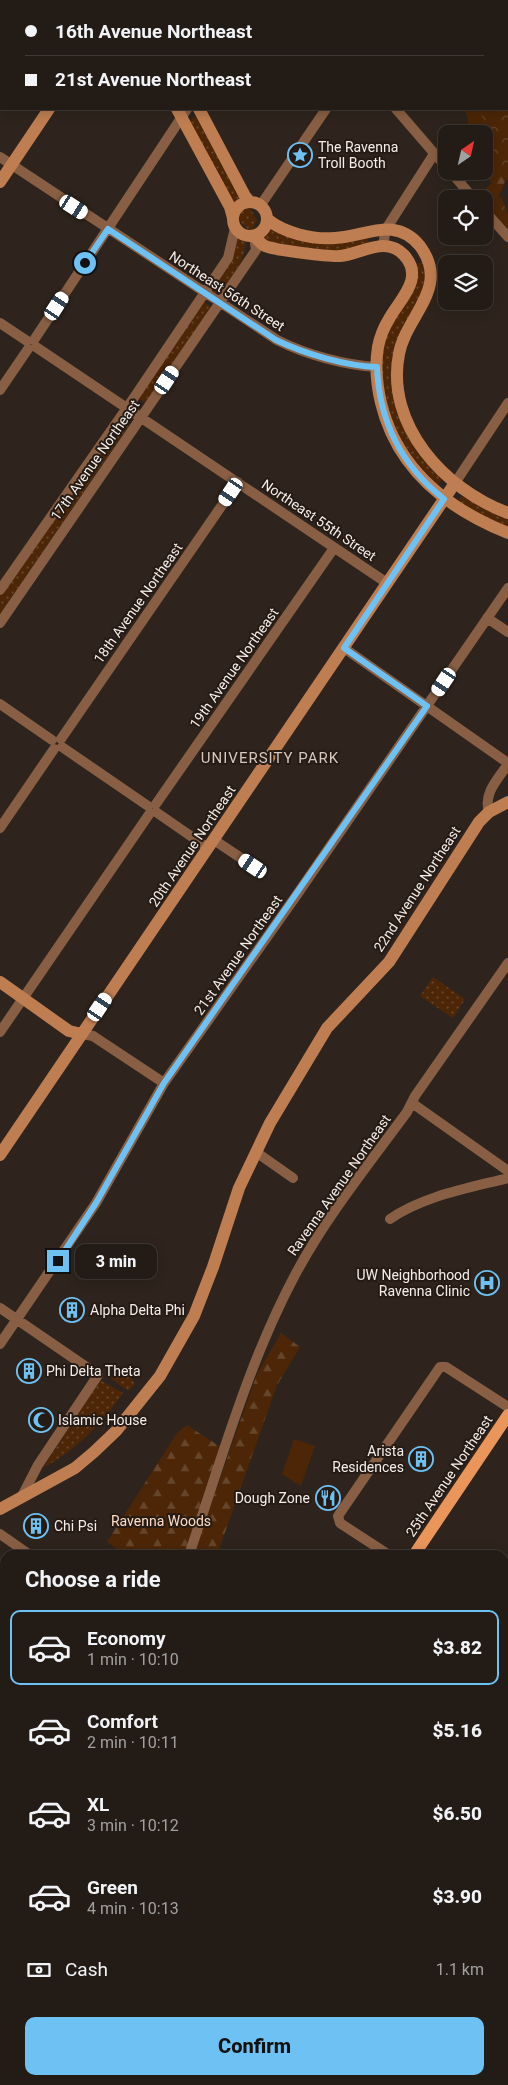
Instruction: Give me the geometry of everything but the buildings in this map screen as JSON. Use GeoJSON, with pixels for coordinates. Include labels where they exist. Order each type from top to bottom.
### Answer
{"type":"FeatureCollection","features":[{"type":"Feature","properties":{"kind":"main road","name":"25th Avenue Northeast"},"geometry":{"type":"LineString","coordinates":[[417,1550],[508,1415]]}},
{"type":"Feature","properties":{"kind":"street"},"geometry":{"type":"LineString","coordinates":[[0,182],[48,110]]}},
{"type":"Feature","properties":{"kind":"street"},"geometry":{"type":"LineString","coordinates":[[182,112],[230,207],[234,223],[242,234],[254,236],[262,231],[267,219],[264,210],[245,196],[200,110]]}},
{"type":"Feature","properties":{"kind":"street"},"geometry":{"type":"LineString","coordinates":[[234,223],[234,212],[239,206],[255,204],[325,110]]}},
{"type":"Feature","properties":{"kind":"street"},"geometry":{"type":"LineString","coordinates":[[397,110],[438,159]]}},
{"type":"Feature","properties":{"kind":"street"},"geometry":{"type":"LineString","coordinates":[[0,390],[108,229],[182,112]]}},
{"type":"Feature","properties":{"kind":"street"},"geometry":{"type":"LineString","coordinates":[[383,245],[386,229],[434,154]]}},
{"type":"Feature","properties":{"kind":"street","name":"Northeast 56th Street"},"geometry":{"type":"LineString","coordinates":[[0,157],[267,335],[286,345],[359,366],[377,367]]}},
{"type":"Feature","properties":{"kind":"street"},"geometry":{"type":"LineString","coordinates":[[458,180],[466,190]]}},
{"type":"Feature","properties":{"kind":"street"},"geometry":{"type":"LineString","coordinates":[[267,219],[284,229],[305,235],[333,239],[386,229],[398,231],[418,244],[430,265],[430,288],[426,299],[407,327],[402,340],[397,382],[402,409],[413,435],[442,472],[485,503],[508,513]]}},
{"type":"Feature","properties":{"kind":"street"},"geometry":{"type":"LineString","coordinates":[[493,220],[508,237]]}},
{"type":"Feature","properties":{"kind":"street","name":"17th Avenue Northeast"},"geometry":{"type":"LineString","coordinates":[[0,590],[127,408],[228,258],[234,223]]}},
{"type":"Feature","properties":{"kind":"street"},"geometry":{"type":"LineString","coordinates":[[254,236],[260,248],[339,256],[383,245],[391,247],[405,257],[412,273],[412,282],[409,290],[389,318],[382,332],[378,349],[377,367],[384,414],[397,446],[418,475],[444,499],[474,518],[508,533]]}},
{"type":"Feature","properties":{"kind":"street","name":"17th Avenue Northeast"},"geometry":{"type":"LineString","coordinates":[[0,623],[220,303],[260,248]]}},
{"type":"Feature","properties":{"kind":"street","name":"Northeast 55th Street"},"geometry":{"type":"LineString","coordinates":[[0,323],[387,583]]}},
{"type":"Feature","properties":{"kind":"street","name":"20th Avenue Northeast"},"geometry":{"type":"LineString","coordinates":[[0,1156],[508,403]]}},
{"type":"Feature","properties":{"kind":"street","name":"18th Avenue Northeast"},"geometry":{"type":"LineString","coordinates":[[0,828],[238,482]]}},
{"type":"Feature","properties":{"kind":"street","name":"19th Avenue Northeast"},"geometry":{"type":"LineString","coordinates":[[0,1032],[334,548]]}},
{"type":"Feature","properties":{"kind":"street","name":"21st Avenue Northeast"},"geometry":{"type":"LineString","coordinates":[[0,1344],[96,1203],[164,1083],[508,588]]}},
{"type":"Feature","properties":{"kind":"street"},"geometry":{"type":"LineString","coordinates":[[487,618],[508,632]]}},
{"type":"Feature","properties":{"kind":"street"},"geometry":{"type":"LineString","coordinates":[[344,648],[508,764],[488,794],[486,802],[490,812]]}},
{"type":"Feature","properties":{"kind":"street"},"geometry":{"type":"LineString","coordinates":[[0,704],[153,809],[211,844],[253,866]]}},
{"type":"Feature","properties":{"kind":"street","name":"22nd Avenue Northeast"},"geometry":{"type":"LineString","coordinates":[[0,1510],[75,1468],[116,1431],[160,1376],[194,1316],[213,1267],[239,1188],[256,1152],[270,1123],[327,1028],[389,962],[475,827],[490,812],[508,802]]}},
{"type":"Feature","properties":{"kind":"street","name":"Ravenna Avenue Northeast"},"geometry":{"type":"LineString","coordinates":[[191,1550],[253,1371],[295,1275],[316,1240],[508,963]]}},
{"type":"Feature","properties":{"kind":"street"},"geometry":{"type":"LineString","coordinates":[[0,982],[69,1031],[93,1036],[164,1083]]}},
{"type":"Feature","properties":{"kind":"street"},"geometry":{"type":"LineString","coordinates":[[412,1103],[508,1171]]}},
{"type":"Feature","properties":{"kind":"street"},"geometry":{"type":"LineString","coordinates":[[256,1152],[293,1178]]}},
{"type":"Feature","properties":{"kind":"street"},"geometry":{"type":"LineString","coordinates":[[390,1219],[406,1209],[454,1192],[508,1178]]}},
{"type":"Feature","properties":{"kind":"street"},"geometry":{"type":"LineString","coordinates":[[0,1308],[98,1373],[38,1465],[21,1498]]}},
{"type":"Feature","properties":{"kind":"street"},"geometry":{"type":"LineString","coordinates":[[382,1550],[338,1521],[339,1514],[442,1366],[508,1407]]}},
{"type":"Feature","properties":{"kind":"street"},"geometry":{"type":"LineString","coordinates":[[0,1534],[23,1550]]}},
{"type":"Feature","properties":{"kind":"green space"},"geometry":{"type":"Polygon","coordinates":[[[463,110],[508,110],[508,180],[506,179],[495,205],[493,204],[493,190],[484,190],[492,183],[490,180],[493,180],[493,125],[469,125],[466,112],[463,110]]]}},
{"type":"Feature","properties":{"kind":"green space"},"geometry":{"type":"Polygon","coordinates":[[[479,110],[508,110],[508,180],[504,180],[493,149],[493,125],[485,125],[479,110]]]}},
{"type":"Feature","properties":{"kind":"green space"},"geometry":{"type":"Polygon","coordinates":[[[196,117],[242,198],[232,204],[190,122],[192,118],[196,117]]]}},
{"type":"Feature","properties":{"kind":"green space"},"geometry":{"type":"Polygon","coordinates":[[[501,196],[508,215],[508,229],[493,212],[493,203],[501,196]]]}},
{"type":"Feature","properties":{"kind":"green space"},"geometry":{"type":"Polygon","coordinates":[[[243,208],[250,208],[257,220],[252,230],[241,222],[239,213],[243,208]]]}},
{"type":"Feature","properties":{"kind":"green space"},"geometry":{"type":"Polygon","coordinates":[[[266,225],[276,231],[366,237],[369,242],[340,252],[270,242],[263,238],[266,225]]]}},
{"type":"Feature","properties":{"kind":"green space"},"geometry":{"type":"Polygon","coordinates":[[[238,238],[246,243],[240,264],[222,291],[215,293],[211,289],[238,238]]]}},
{"type":"Feature","properties":{"kind":"green space"},"geometry":{"type":"Polygon","coordinates":[[[418,263],[423,263],[426,283],[392,380],[442,479],[438,485],[434,485],[397,437],[385,400],[381,367],[385,340],[415,266],[418,263]]]}},
{"type":"Feature","properties":{"kind":"green space"},"geometry":{"type":"Polygon","coordinates":[[[204,302],[211,307],[146,403],[137,397],[204,302]]]}},
{"type":"Feature","properties":{"kind":"green space"},"geometry":{"type":"Polygon","coordinates":[[[120,419],[129,425],[0,614],[0,594],[120,419]]]}},
{"type":"Feature","properties":{"kind":"green space"},"geometry":{"type":"Polygon","coordinates":[[[464,496],[508,516],[508,527],[487,520],[458,501],[460,497],[464,496]]]}},
{"type":"Feature","properties":{"kind":"green space"},"geometry":{"type":"Polygon","coordinates":[[[433,977],[465,999],[453,1018],[420,996],[433,977]]]}},
{"type":"Feature","properties":{"kind":"green space"},"geometry":{"type":"Polygon","coordinates":[[[281,1333],[300,1347],[277,1385],[219,1550],[195,1550],[257,1374],[281,1333]]]}},
{"type":"Feature","properties":{"kind":"green space"},"geometry":{"type":"Polygon","coordinates":[[[126,1371],[135,1384],[128,1391],[106,1375],[120,1374],[126,1371]]]}},
{"type":"Feature","properties":{"kind":"green space"},"geometry":{"type":"Polygon","coordinates":[[[100,1380],[123,1393],[106,1415],[77,1445],[43,1468],[100,1380]]]}},
{"type":"Feature","properties":{"kind":"green space","name":"Ravenna Woods"},"geometry":{"type":"Polygon","coordinates":[[[187,1425],[222,1448],[187,1550],[119,1550],[107,1542],[177,1433],[187,1425]]]}},
{"type":"Feature","properties":{"kind":"green space"},"geometry":{"type":"Polygon","coordinates":[[[294,1439],[315,1446],[301,1486],[282,1474],[294,1439]]]}},
{"type":"Feature","properties":{"kind":"place","name":"The Ravenna Troll Booth"},"geometry":{"type":"Point","coordinates":[300,155]}},
{"type":"Feature","properties":{"kind":"place","name":"UW Neighborhood Ravenna Clinic"},"geometry":{"type":"Point","coordinates":[487,1283]}},
{"type":"Feature","properties":{"kind":"place","name":"Alpha Delta Phi"},"geometry":{"type":"Point","coordinates":[72,1310]}},
{"type":"Feature","properties":{"kind":"place","name":"Phi Delta Theta"},"geometry":{"type":"Point","coordinates":[29,1371]}},
{"type":"Feature","properties":{"kind":"place","name":"Islamic House"},"geometry":{"type":"Point","coordinates":[41,1420]}},
{"type":"Feature","properties":{"kind":"place","name":"Arista Residences"},"geometry":{"type":"Point","coordinates":[421,1459]}},
{"type":"Feature","properties":{"kind":"place","name":"Dough Zone"},"geometry":{"type":"Point","coordinates":[328,1498]}},
{"type":"Feature","properties":{"kind":"place","name":"Chi Psi"},"geometry":{"type":"Point","coordinates":[36,1526]}},
{"type":"Feature","properties":{"kind":"district","name":"UNIVERSITY PARK"},"geometry":{"type":"Point","coordinates":[270,758]}},
{"type":"Feature","properties":{"kind":"route"},"geometry":{"type":"LineString","coordinates":[[58,1261],[96,1203],[158,1092],[427,706],[344,648],[444,499],[418,475],[397,446],[384,414],[377,367],[359,366],[299,350],[276,340],[108,229],[85,263]]}}]}
